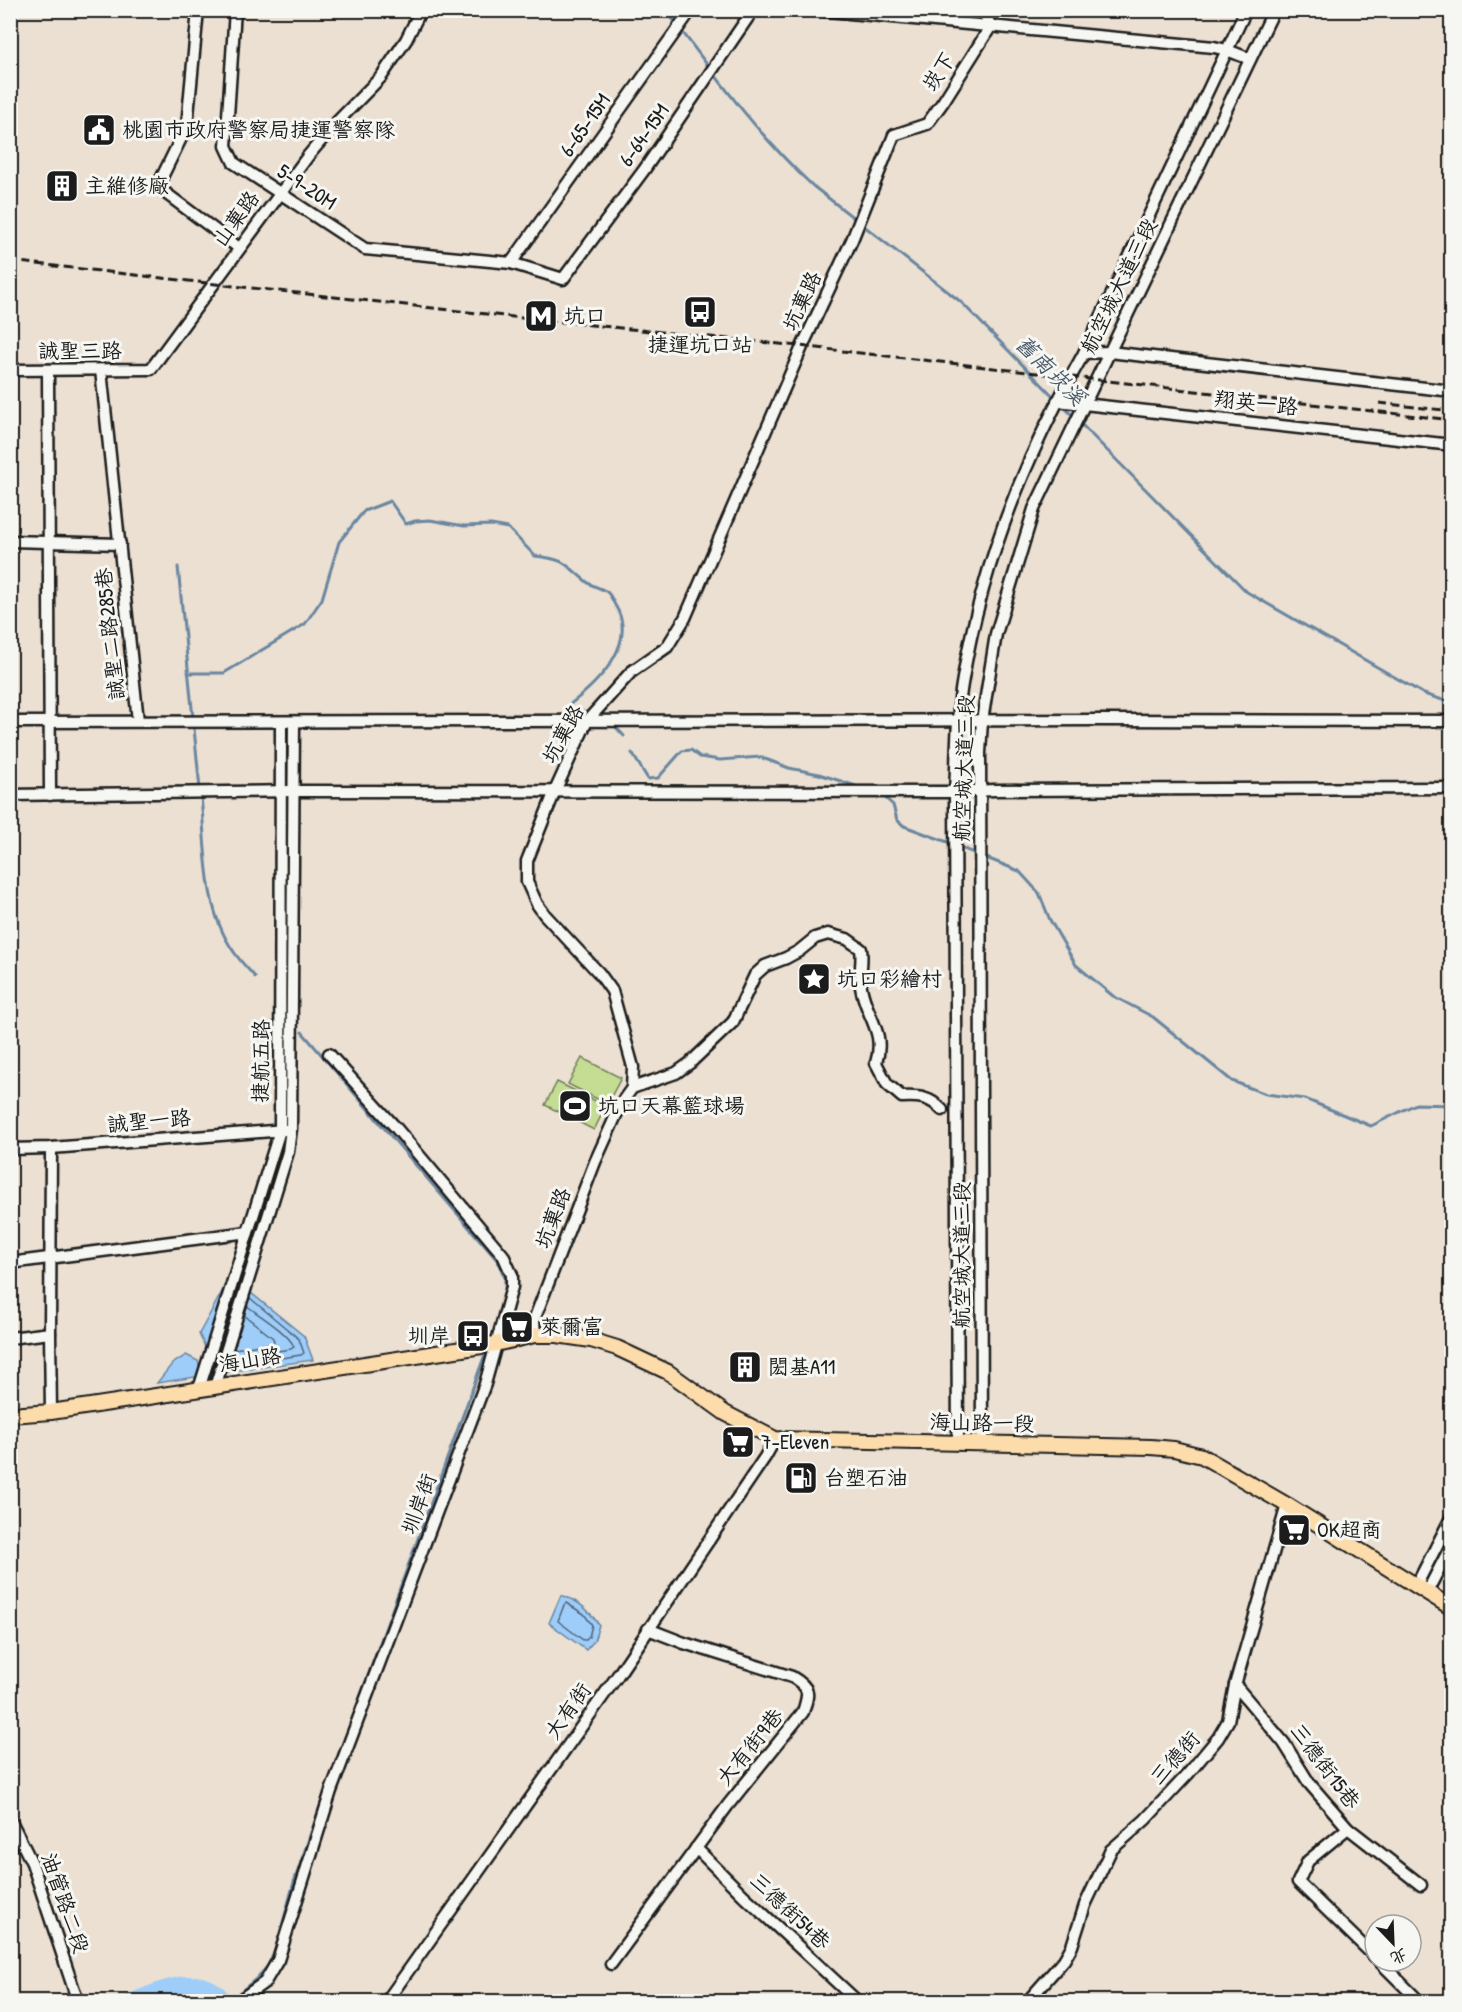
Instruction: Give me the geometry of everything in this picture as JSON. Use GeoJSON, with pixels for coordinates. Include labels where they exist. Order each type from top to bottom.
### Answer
{"type":"FeatureCollection","features":[{"type":"Feature","properties":{"kind":"main road","name":"海山路一段"},"geometry":{"type":"LineString","coordinates":[[495,1344],[535,1335],[557,1335],[591,1340],[617,1348],[668,1372],[725,1413],[775,1438],[1174,1449],[1202,1456],[1287,1505],[1452,1608]]}},
{"type":"Feature","properties":{"kind":"main road","name":"海山路"},"geometry":{"type":"LineString","coordinates":[[10,1415],[51,1412],[495,1344]]}},
{"type":"Feature","properties":{"kind":"street"},"geometry":{"type":"LineString","coordinates":[[198,10],[187,126],[161,179],[164,192],[239,248]]}},
{"type":"Feature","properties":{"kind":"street","name":"5-9-20M"},"geometry":{"type":"LineString","coordinates":[[235,10],[226,146],[234,163],[365,249],[511,263],[563,279]]}},
{"type":"Feature","properties":{"kind":"street","name":"山菓路"},"geometry":{"type":"LineString","coordinates":[[151,369],[280,192],[335,124],[381,78],[422,10]]}},
{"type":"Feature","properties":{"kind":"street","name":"6-65-15M"},"geometry":{"type":"LineString","coordinates":[[511,263],[691,10]]}},
{"type":"Feature","properties":{"kind":"street","name":"6-64-15M"},"geometry":{"type":"LineString","coordinates":[[563,279],[644,170],[753,10]]}},
{"type":"Feature","properties":{"kind":"street"},"geometry":{"type":"LineString","coordinates":[[817,10],[1202,45],[1227,50],[1250,59]]}},
{"type":"Feature","properties":{"kind":"street"},"geometry":{"type":"LineString","coordinates":[[982,10],[991,26]]}},
{"type":"Feature","properties":{"kind":"street","name":"航空城大道三段"},"geometry":{"type":"LineString","coordinates":[[958,1444],[955,792],[958,720],[973,628],[989,567],[1020,483],[1057,401],[1084,353],[1246,10]]}},
{"type":"Feature","properties":{"kind":"street","name":"航空城大道三段"},"geometry":{"type":"LineString","coordinates":[[982,1444],[980,791],[982,721],[996,634],[1034,509],[1274,10]]}},
{"type":"Feature","properties":{"kind":"street","name":"崁下"},"geometry":{"type":"LineString","coordinates":[[894,135],[927,124],[991,26]]}},
{"type":"Feature","properties":{"kind":"street","name":"坑菓路"},"geometry":{"type":"LineString","coordinates":[[535,1335],[534,1320],[595,1162],[622,1102],[632,1088],[633,1067],[612,991],[599,973],[545,915],[527,882],[527,861],[555,791],[587,721],[631,672],[667,647],[685,618],[766,429],[865,210],[894,135]]}},
{"type":"Feature","properties":{"kind":"street","name":"翔英一路"},"geometry":{"type":"LineString","coordinates":[[1084,353],[1109,352],[1452,391]]}},
{"type":"Feature","properties":{"kind":"street","name":"誠聖三路"},"geometry":{"type":"LineString","coordinates":[[10,370],[151,369]]}},
{"type":"Feature","properties":{"kind":"street"},"geometry":{"type":"LineString","coordinates":[[48,370],[50,795]]}},
{"type":"Feature","properties":{"kind":"street","name":"誠聖二路285巷"},"geometry":{"type":"LineString","coordinates":[[101,370],[138,721]]}},
{"type":"Feature","properties":{"kind":"street","name":"翔英一路"},"geometry":{"type":"LineString","coordinates":[[1057,401],[1452,445]]}},
{"type":"Feature","properties":{"kind":"street"},"geometry":{"type":"LineString","coordinates":[[10,541],[120,544]]}},
{"type":"Feature","properties":{"kind":"street"},"geometry":{"type":"LineString","coordinates":[[10,722],[1452,721]]}},
{"type":"Feature","properties":{"kind":"street","name":"捷航五路"},"geometry":{"type":"LineString","coordinates":[[199,1389],[280,1130],[280,722]]}},
{"type":"Feature","properties":{"kind":"street","name":"捷航五路"},"geometry":{"type":"LineString","coordinates":[[215,1387],[288,1152],[291,1129],[294,722]]}},
{"type":"Feature","properties":{"kind":"street"},"geometry":{"type":"LineString","coordinates":[[10,795],[292,791],[955,792],[1452,788]]}},
{"type":"Feature","properties":{"kind":"street"},"geometry":{"type":"LineString","coordinates":[[632,1088],[676,1073],[690,1063],[733,1022],[755,975],[765,966],[799,951],[815,938],[828,934],[847,939],[861,949],[863,959],[861,984],[868,1013],[879,1037],[880,1050],[876,1063],[887,1084],[902,1097],[919,1096],[933,1101],[942,1110]]}},
{"type":"Feature","properties":{"kind":"street","name":"圳岸街"},"geometry":{"type":"LineString","coordinates":[[240,1998],[265,1982],[278,1960],[331,1791],[485,1384],[512,1287],[512,1275],[503,1255],[398,1129],[329,1054]]}},
{"type":"Feature","properties":{"kind":"street","name":"誠聖一路"},"geometry":{"type":"LineString","coordinates":[[10,1149],[51,1148],[291,1129]]}},
{"type":"Feature","properties":{"kind":"street"},"geometry":{"type":"LineString","coordinates":[[51,1148],[51,1412]]}},
{"type":"Feature","properties":{"kind":"street"},"geometry":{"type":"LineString","coordinates":[[10,1263],[248,1232]]}},
{"type":"Feature","properties":{"kind":"street"},"geometry":{"type":"LineString","coordinates":[[10,1338],[50,1333]]}},
{"type":"Feature","properties":{"kind":"street","name":"大有街"},"geometry":{"type":"LineString","coordinates":[[386,2001],[537,1790],[765,1457],[775,1438]]}},
{"type":"Feature","properties":{"kind":"street","name":"三德街"},"geometry":{"type":"LineString","coordinates":[[1027,2001],[1064,1960],[1072,1946],[1085,1905],[1111,1850],[1145,1820],[1188,1774],[1218,1738],[1228,1720],[1235,1685],[1287,1505]]}},
{"type":"Feature","properties":{"kind":"street"},"geometry":{"type":"LineString","coordinates":[[1421,1589],[1452,1516]]}},
{"type":"Feature","properties":{"kind":"street"},"geometry":{"type":"LineString","coordinates":[[1421,1589],[1452,1545]]}},
{"type":"Feature","properties":{"kind":"street","name":"大有街9巷"},"geometry":{"type":"LineString","coordinates":[[612,1964],[696,1848],[803,1712],[808,1694],[804,1684],[792,1677],[684,1643],[648,1629]]}},
{"type":"Feature","properties":{"kind":"street","name":"三德街15巷"},"geometry":{"type":"LineString","coordinates":[[1235,1685],[1284,1743],[1309,1783],[1348,1828],[1421,1885]]}},
{"type":"Feature","properties":{"kind":"street","name":"油管路二段"},"geometry":{"type":"LineString","coordinates":[[10,1819],[32,1863],[78,2001]]}},
{"type":"Feature","properties":{"kind":"street"},"geometry":{"type":"LineString","coordinates":[[1348,1828],[1308,1861],[1298,1882],[1363,1945]]}},
{"type":"Feature","properties":{"kind":"street","name":"三德街54巷"},"geometry":{"type":"LineString","coordinates":[[696,1848],[744,1896],[858,2001]]}},
{"type":"Feature","properties":{"kind":"street"},"geometry":{"type":"LineString","coordinates":[[1391,1973],[1420,2001]]}},
{"type":"Feature","properties":{"kind":"green space"},"geometry":{"type":"Polygon","coordinates":[[[582,1058],[621,1078],[607,1104],[568,1084],[582,1058]]]}},
{"type":"Feature","properties":{"kind":"green space","name":"坑口天幕籃球場"},"geometry":{"type":"Polygon","coordinates":[[[557,1082],[606,1106],[594,1130],[545,1105],[557,1082]]]}},
{"type":"Feature","properties":{"kind":"water"},"geometry":{"type":"Polygon","coordinates":[[[231,1282],[240,1284],[304,1336],[313,1360],[213,1374],[207,1351],[199,1334],[224,1288],[231,1282]]]}},
{"type":"Feature","properties":{"kind":"water"},"geometry":{"type":"Polygon","coordinates":[[[186,1355],[198,1361],[202,1376],[157,1383],[172,1364],[186,1355]]]}},
{"type":"Feature","properties":{"kind":"water"},"geometry":{"type":"Polygon","coordinates":[[[561,1595],[583,1607],[599,1625],[594,1641],[586,1650],[549,1623],[561,1595]]]}},
{"type":"Feature","properties":{"kind":"waterway","name":"舊南崁溪"},"geometry":{"type":"LineString","coordinates":[[666,10],[736,102],[792,166],[813,186],[961,302],[1056,399]]}},
{"type":"Feature","properties":{"kind":"waterway","name":"舊南崁溪"},"geometry":{"type":"LineString","coordinates":[[1063,406],[1075,418]]}},
{"type":"Feature","properties":{"kind":"waterway","name":"舊南崁溪"},"geometry":{"type":"LineString","coordinates":[[1080,423],[1247,592],[1424,694],[1452,703]]}},
{"type":"Feature","properties":{"kind":"waterway"},"geometry":{"type":"LineString","coordinates":[[188,673],[224,673],[305,624],[322,599],[339,542],[364,511],[390,501],[406,524],[430,520],[464,526],[491,525],[508,528],[535,556],[564,563],[589,584],[608,593],[621,619],[622,634],[619,648],[603,674],[569,705],[573,710],[589,713]]}},
{"type":"Feature","properties":{"kind":"waterway"},"geometry":{"type":"LineString","coordinates":[[178,567],[200,789]]}},
{"type":"Feature","properties":{"kind":"waterway"},"geometry":{"type":"LineString","coordinates":[[613,724],[624,736]]}},
{"type":"Feature","properties":{"kind":"waterway"},"geometry":{"type":"LineString","coordinates":[[632,753],[648,779],[658,778],[682,751],[691,750],[700,757],[720,760],[760,757],[789,768],[819,774],[859,787]]}},
{"type":"Feature","properties":{"kind":"waterway"},"geometry":{"type":"LineString","coordinates":[[882,795],[893,805],[897,820],[904,826],[953,844]]}},
{"type":"Feature","properties":{"kind":"waterway"},"geometry":{"type":"LineString","coordinates":[[201,796],[205,856],[216,917],[234,952],[255,977]]}},
{"type":"Feature","properties":{"kind":"waterway"},"geometry":{"type":"LineString","coordinates":[[959,847],[1019,871],[1039,893],[1050,920],[1076,965],[1113,996],[1153,1017],[1232,1081],[1266,1094],[1305,1099],[1371,1126],[1416,1104],[1452,1105]]}},
{"type":"Feature","properties":{"kind":"waterway"},"geometry":{"type":"LineString","coordinates":[[302,1032],[497,1260],[505,1278],[505,1295]]}},
{"type":"Feature","properties":{"kind":"waterway"},"geometry":{"type":"LineString","coordinates":[[329,1783],[487,1349]]}},
{"type":"Feature","properties":{"kind":"waterway"},"geometry":{"type":"LineString","coordinates":[[229,2002],[256,1979],[267,1967],[275,1952],[294,1882],[325,1792]]}},
{"type":"Feature","properties":{"kind":"waterway"},"geometry":{"type":"LineString","coordinates":[[133,2002],[168,1989],[193,1985],[215,1992],[224,2002]]}},
{"type":"Feature","properties":{"kind":"railway"},"geometry":{"type":"LineString","coordinates":[[10,261],[522,318],[799,346],[1452,420]]}},
{"type":"Feature","properties":{"kind":"railway"},"geometry":{"type":"LineString","coordinates":[[1379,403],[1452,411]]}},
{"type":"Feature","properties":{"kind":"place","name":"桃園市政府警察局捷運警察隊"},"geometry":{"type":"Point","coordinates":[99,130]}},
{"type":"Feature","properties":{"kind":"place","name":"主維修廠"},"geometry":{"type":"Point","coordinates":[62,186]}},
{"type":"Feature","properties":{"kind":"place","name":"捷運坑口站"},"geometry":{"type":"Point","coordinates":[700,312]}},
{"type":"Feature","properties":{"kind":"place","name":"坑口"},"geometry":{"type":"Point","coordinates":[541,316]}},
{"type":"Feature","properties":{"kind":"place","name":"坑口彩繪村"},"geometry":{"type":"Point","coordinates":[814,979]}},
{"type":"Feature","properties":{"kind":"place","name":"坑口天幕籃球場"},"geometry":{"type":"Point","coordinates":[575,1106]}},
{"type":"Feature","properties":{"kind":"place","name":"萊爾富"},"geometry":{"type":"Point","coordinates":[517,1327]}},
{"type":"Feature","properties":{"kind":"place","name":"圳岸"},"geometry":{"type":"Point","coordinates":[473,1336]}},
{"type":"Feature","properties":{"kind":"place","name":"閎基A11"},"geometry":{"type":"Point","coordinates":[745,1367]}},
{"type":"Feature","properties":{"kind":"place","name":"7-Eleven"},"geometry":{"type":"Point","coordinates":[738,1442]}},
{"type":"Feature","properties":{"kind":"place","name":"台塑石油"},"geometry":{"type":"Point","coordinates":[801,1478]}},
{"type":"Feature","properties":{"kind":"place","name":"OK超商"},"geometry":{"type":"Point","coordinates":[1294,1530]}}]}
